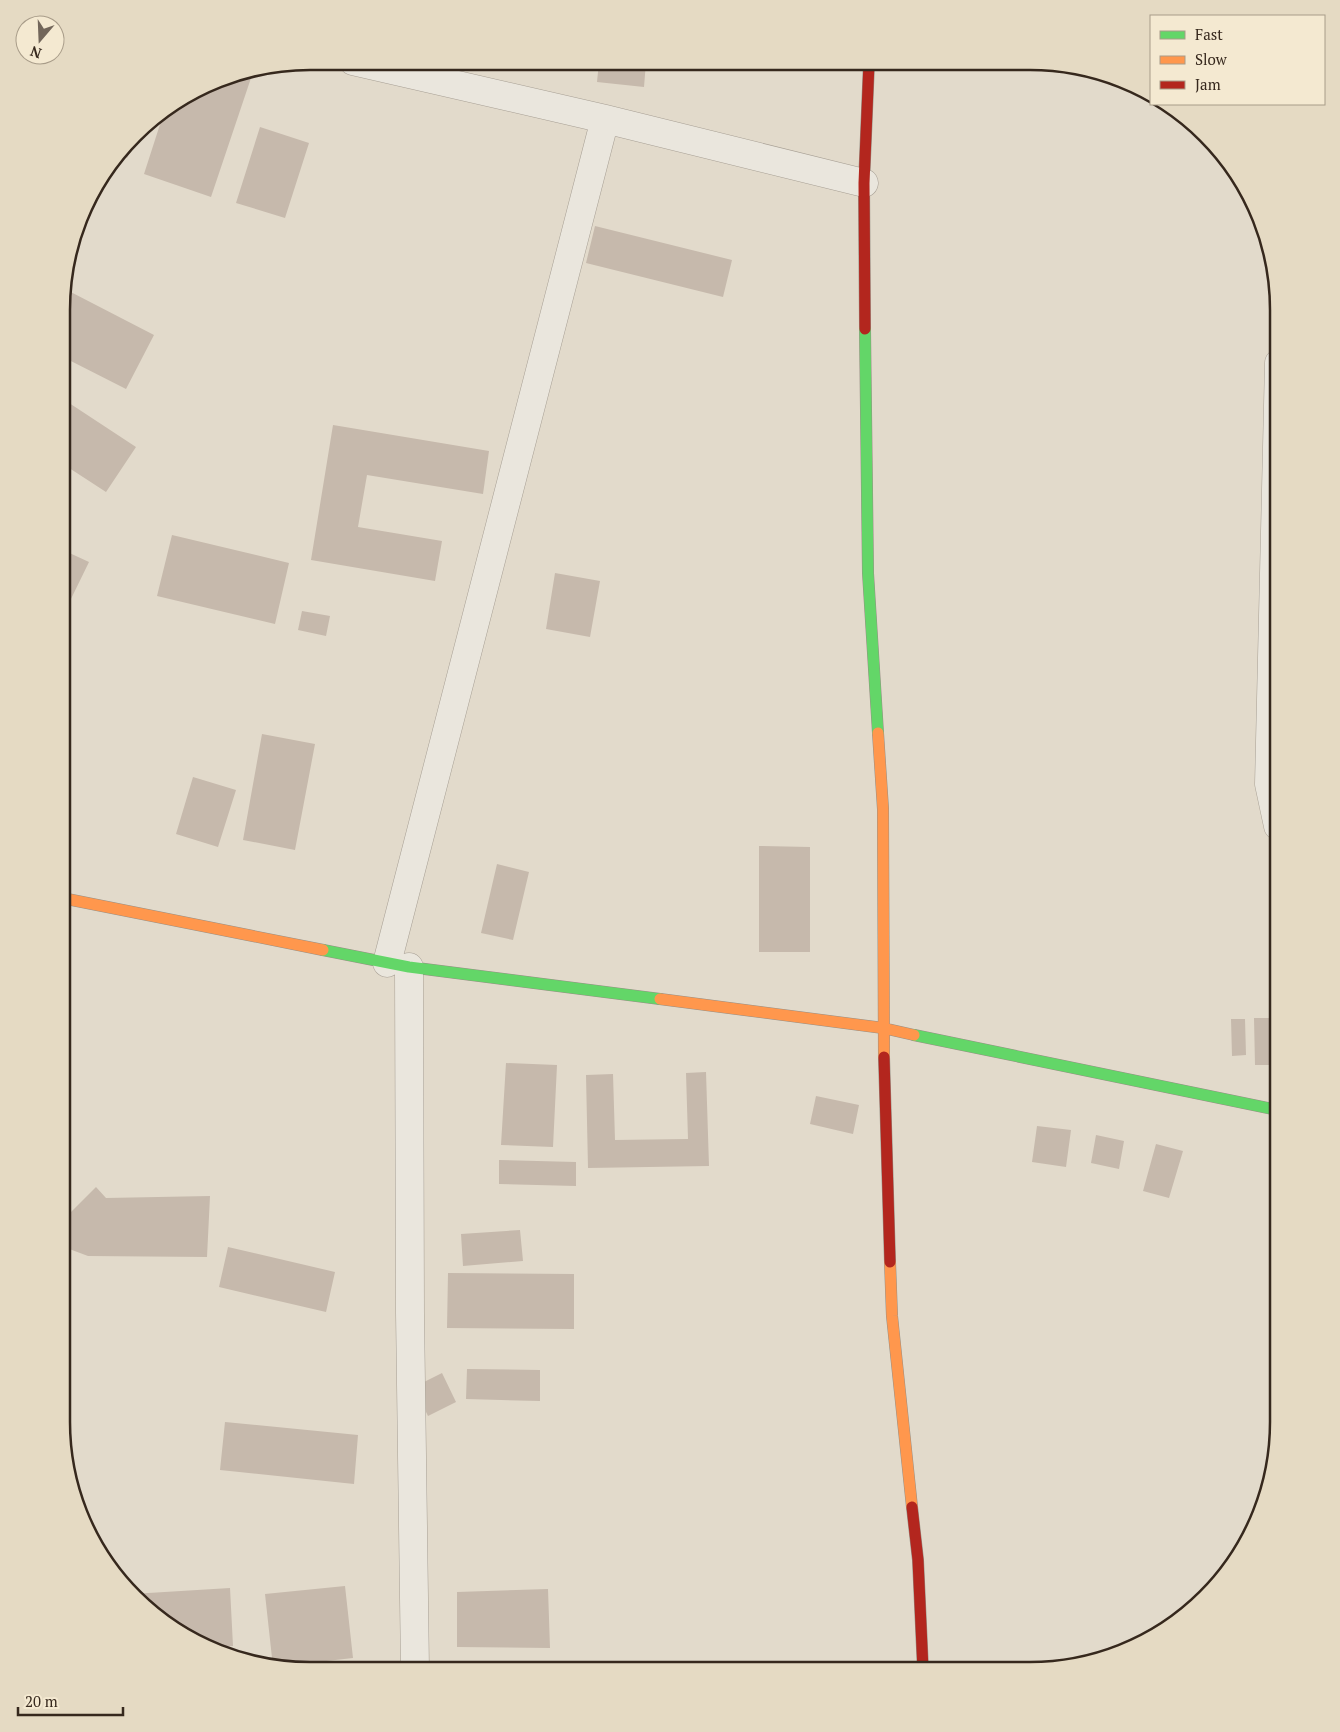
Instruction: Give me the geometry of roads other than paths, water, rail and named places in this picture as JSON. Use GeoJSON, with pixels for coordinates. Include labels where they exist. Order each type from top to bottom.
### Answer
{"type":"FeatureCollection","features":[{"type":"Feature","properties":{"kind":"street"},"geometry":{"type":"LineString","coordinates":[[392,70],[864,183]]}},
{"type":"Feature","properties":{"kind":"street"},"geometry":{"type":"LineString","coordinates":[[869,70],[864,183],[868,572],[883,809],[883,1028],[892,1316],[918,1560],[923,1662]]}},
{"type":"Feature","properties":{"kind":"street"},"geometry":{"type":"LineString","coordinates":[[415,1662],[410,1314],[398,965],[605,120]]}},
{"type":"Feature","properties":{"kind":"street"},"geometry":{"type":"LineString","coordinates":[[1270,742],[1270,789]]}},
{"type":"Feature","properties":{"kind":"street"},"geometry":{"type":"LineString","coordinates":[[70,900],[398,965],[883,1028],[1270,1108]]}}]}
